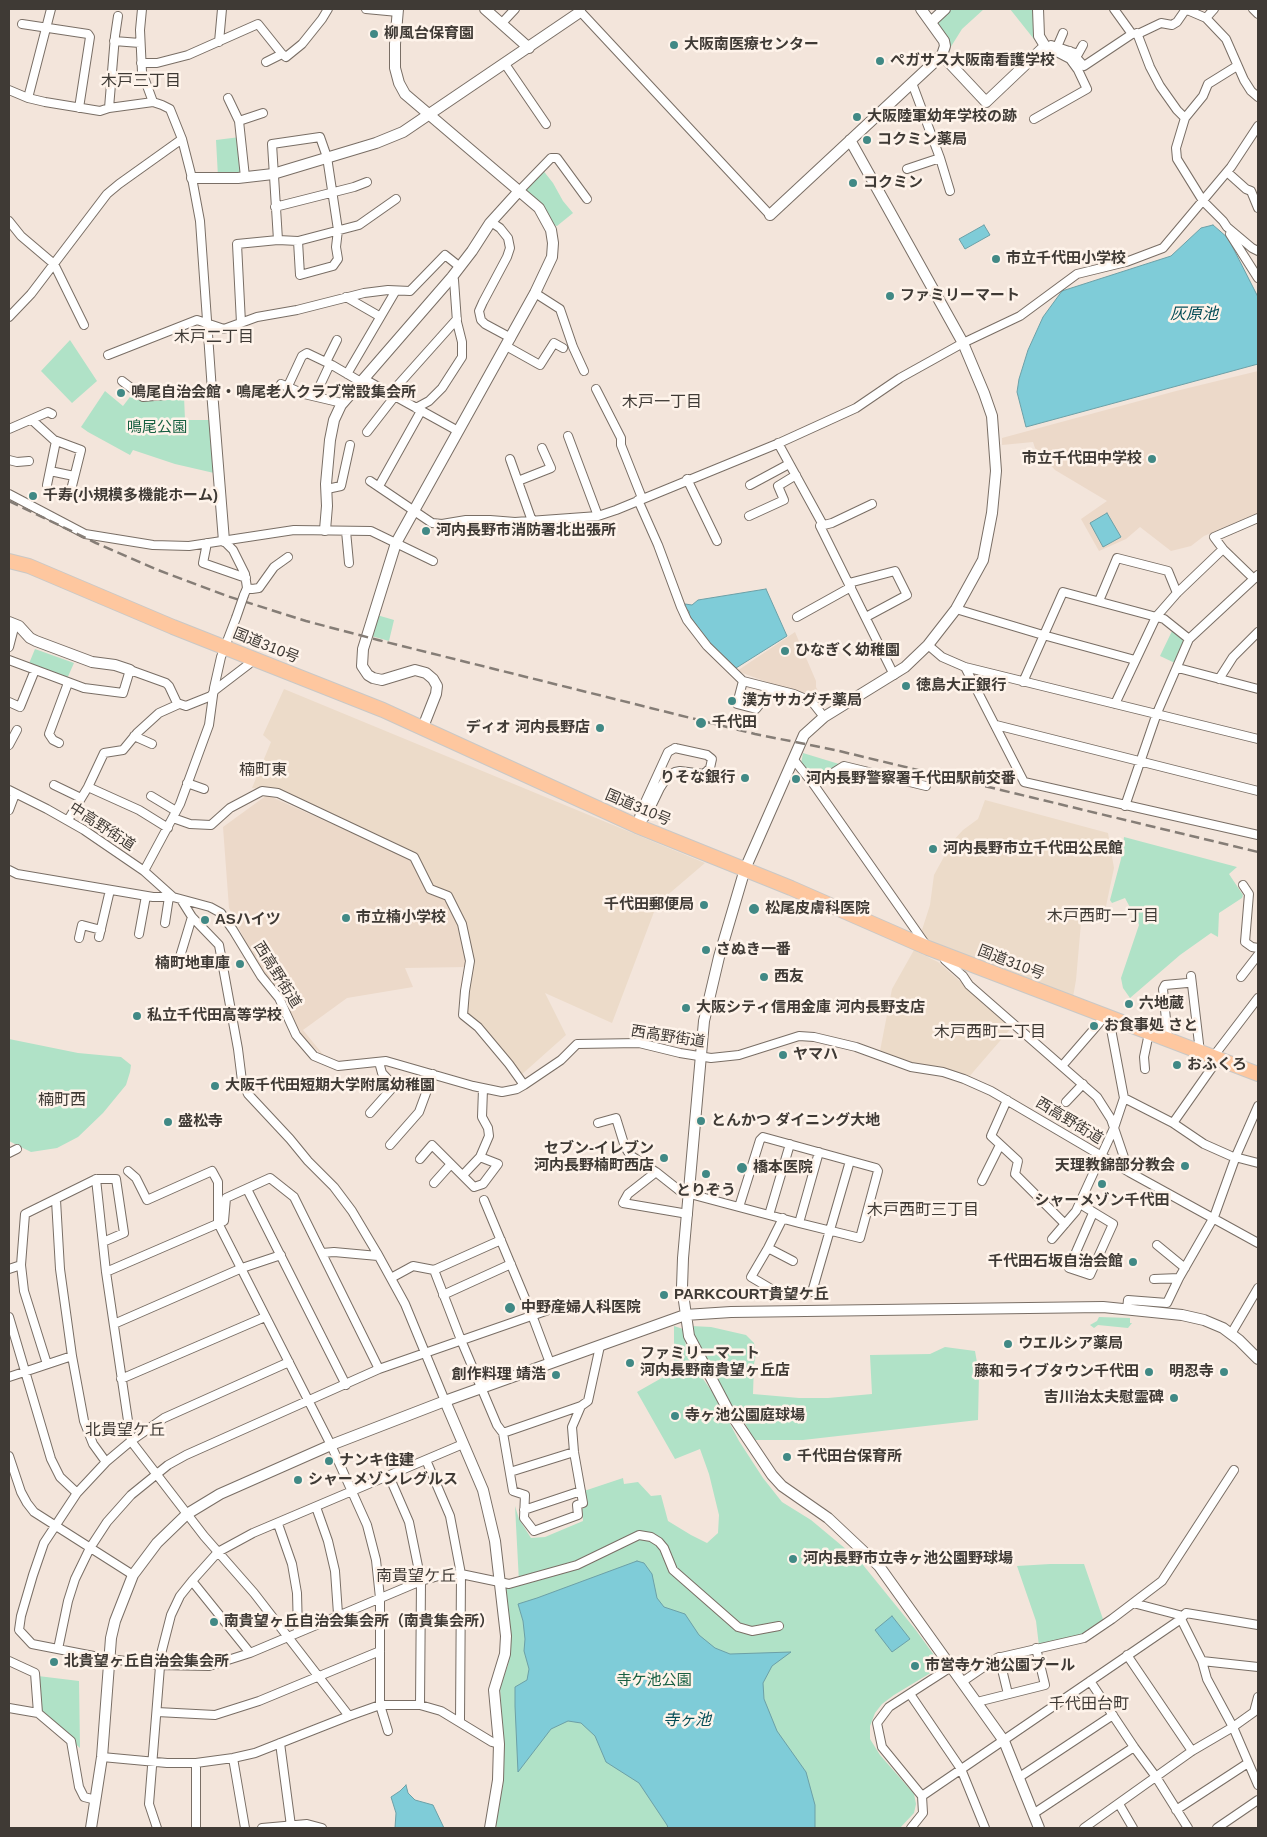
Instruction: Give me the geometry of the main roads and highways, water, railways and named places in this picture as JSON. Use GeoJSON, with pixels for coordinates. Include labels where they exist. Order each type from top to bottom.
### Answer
{"type":"FeatureCollection","features":[{"type":"Feature","properties":{"kind":"highway","name":"国道310号"},"geometry":{"type":"LineString","coordinates":[[9,561],[29,566],[173,627],[423,727],[637,826],[792,888],[928,948],[1258,1074]]}},
{"type":"Feature","properties":{"kind":"water"},"geometry":{"type":"Polygon","coordinates":[[[984,225],[990,235],[965,249],[959,239],[984,225]]]}},
{"type":"Feature","properties":{"kind":"water","name":"灰原池"},"geometry":{"type":"Polygon","coordinates":[[[1213,225],[1228,238],[1258,297],[1258,364],[1026,427],[1017,392],[1019,379],[1028,350],[1043,317],[1062,291],[1171,256],[1201,228],[1213,225]]]}},
{"type":"Feature","properties":{"kind":"water"},"geometry":{"type":"Polygon","coordinates":[[[1107,513],[1121,537],[1103,547],[1090,523],[1107,513]]]}},
{"type":"Feature","properties":{"kind":"water"},"geometry":{"type":"Polygon","coordinates":[[[766,589],[787,636],[736,668],[709,643],[689,615],[689,611],[684,608],[685,604],[692,605],[698,600],[766,589]]]}},
{"type":"Feature","properties":{"kind":"water","name":"寺ヶ池"},"geometry":{"type":"Polygon","coordinates":[[[637,1561],[644,1563],[652,1574],[657,1598],[664,1607],[685,1614],[699,1635],[715,1648],[730,1654],[791,1652],[772,1666],[763,1683],[764,1699],[777,1731],[806,1772],[815,1805],[815,1828],[668,1828],[639,1783],[606,1762],[595,1736],[581,1723],[568,1721],[551,1729],[518,1772],[515,1687],[527,1680],[529,1669],[524,1651],[523,1621],[518,1604],[637,1561]]]}},
{"type":"Feature","properties":{"kind":"water"},"geometry":{"type":"Polygon","coordinates":[[[892,1616],[910,1639],[892,1652],[875,1630],[892,1616]]]}},
{"type":"Feature","properties":{"kind":"water"},"geometry":{"type":"Polygon","coordinates":[[[406,1785],[408,1793],[415,1800],[433,1805],[444,1828],[395,1828],[396,1813],[391,1797],[406,1785]]]}},
{"type":"Feature","properties":{"kind":"railway"},"geometry":{"type":"LineString","coordinates":[[9,501],[96,543],[158,570],[227,596],[306,621],[755,734],[835,750],[1258,852]]}},
{"type":"Feature","properties":{"kind":"place","name":"柳風台保育園"},"geometry":{"type":"Point","coordinates":[374,34]}},
{"type":"Feature","properties":{"kind":"place","name":"大阪南医療センター"},"geometry":{"type":"Point","coordinates":[674,45]}},
{"type":"Feature","properties":{"kind":"place","name":"ぺガサス大阪南看護学校"},"geometry":{"type":"Point","coordinates":[880,61]}},
{"type":"Feature","properties":{"kind":"place","name":"大阪陸軍幼年学校の跡"},"geometry":{"type":"Point","coordinates":[857,117]}},
{"type":"Feature","properties":{"kind":"place","name":"コクミン薬局"},"geometry":{"type":"Point","coordinates":[867,140]}},
{"type":"Feature","properties":{"kind":"place","name":"コクミン"},"geometry":{"type":"Point","coordinates":[853,183]}},
{"type":"Feature","properties":{"kind":"place","name":"市立千代田小学校"},"geometry":{"type":"Point","coordinates":[996,259]}},
{"type":"Feature","properties":{"kind":"place","name":"ファミリーマート"},"geometry":{"type":"Point","coordinates":[890,296]}},
{"type":"Feature","properties":{"kind":"place","name":"鳴尾自治会館・鳴尾老人クラブ常設集会所"},"geometry":{"type":"Point","coordinates":[121,393]}},
{"type":"Feature","properties":{"kind":"place","name":"市立千代田中学校"},"geometry":{"type":"Point","coordinates":[1152,459]}},
{"type":"Feature","properties":{"kind":"place","name":"千寿(小規模多機能ホーム)"},"geometry":{"type":"Point","coordinates":[33,496]}},
{"type":"Feature","properties":{"kind":"place","name":"河内長野市消防署北出張所"},"geometry":{"type":"Point","coordinates":[426,531]}},
{"type":"Feature","properties":{"kind":"place","name":"ひなぎく幼稚園"},"geometry":{"type":"Point","coordinates":[785,651]}},
{"type":"Feature","properties":{"kind":"place","name":"徳島大正銀行"},"geometry":{"type":"Point","coordinates":[906,686]}},
{"type":"Feature","properties":{"kind":"place","name":"漢方サカグチ薬局"},"geometry":{"type":"Point","coordinates":[732,701]}},
{"type":"Feature","properties":{"kind":"place","name":"千代田"},"geometry":{"type":"Point","coordinates":[701,723]}},
{"type":"Feature","properties":{"kind":"place","name":"ディオ 河内長野店"},"geometry":{"type":"Point","coordinates":[600,728]}},
{"type":"Feature","properties":{"kind":"place","name":"りそな銀行"},"geometry":{"type":"Point","coordinates":[745,778]}},
{"type":"Feature","properties":{"kind":"place","name":"河内長野警察署千代田駅前交番"},"geometry":{"type":"Point","coordinates":[796,779]}},
{"type":"Feature","properties":{"kind":"place","name":"河内長野市立千代田公民館"},"geometry":{"type":"Point","coordinates":[933,849]}},
{"type":"Feature","properties":{"kind":"place","name":"千代田郵便局"},"geometry":{"type":"Point","coordinates":[704,905]}},
{"type":"Feature","properties":{"kind":"place","name":"松尾皮膚科医院"},"geometry":{"type":"Point","coordinates":[754,909]}},
{"type":"Feature","properties":{"kind":"place","name":"市立楠小学校"},"geometry":{"type":"Point","coordinates":[346,918]}},
{"type":"Feature","properties":{"kind":"place","name":"ASハイツ"},"geometry":{"type":"Point","coordinates":[205,920]}},
{"type":"Feature","properties":{"kind":"place","name":"さぬき一番"},"geometry":{"type":"Point","coordinates":[706,950]}},
{"type":"Feature","properties":{"kind":"place","name":"楠町地車庫"},"geometry":{"type":"Point","coordinates":[240,964]}},
{"type":"Feature","properties":{"kind":"place","name":"西友"},"geometry":{"type":"Point","coordinates":[764,977]}},
{"type":"Feature","properties":{"kind":"place","name":"六地蔵"},"geometry":{"type":"Point","coordinates":[1129,1004]}},
{"type":"Feature","properties":{"kind":"place","name":"大阪シティ信用金庫 河内長野支店"},"geometry":{"type":"Point","coordinates":[686,1008]}},
{"type":"Feature","properties":{"kind":"place","name":"私立千代田高等学校"},"geometry":{"type":"Point","coordinates":[137,1016]}},
{"type":"Feature","properties":{"kind":"place","name":"お食事処 さと"},"geometry":{"type":"Point","coordinates":[1094,1026]}},
{"type":"Feature","properties":{"kind":"place","name":"ヤマハ"},"geometry":{"type":"Point","coordinates":[783,1055]}},
{"type":"Feature","properties":{"kind":"place","name":"おふくろ"},"geometry":{"type":"Point","coordinates":[1177,1065]}},
{"type":"Feature","properties":{"kind":"place","name":"大阪千代田短期大学附属幼稚園"},"geometry":{"type":"Point","coordinates":[215,1086]}},
{"type":"Feature","properties":{"kind":"place","name":"とんかつ ダイニング大地"},"geometry":{"type":"Point","coordinates":[701,1121]}},
{"type":"Feature","properties":{"kind":"place","name":"盛松寺"},"geometry":{"type":"Point","coordinates":[168,1122]}},
{"type":"Feature","properties":{"kind":"place","name":"セブン-イレブン 河内長野楠町西店"},"geometry":{"type":"Point","coordinates":[664,1158]}},
{"type":"Feature","properties":{"kind":"place","name":"天理教錦部分教会"},"geometry":{"type":"Point","coordinates":[1185,1166]}},
{"type":"Feature","properties":{"kind":"place","name":"橋本医院"},"geometry":{"type":"Point","coordinates":[742,1168]}},
{"type":"Feature","properties":{"kind":"place","name":"とりぞう"},"geometry":{"type":"Point","coordinates":[706,1174]}},
{"type":"Feature","properties":{"kind":"place","name":"シャーメゾン千代田"},"geometry":{"type":"Point","coordinates":[1102,1184]}},
{"type":"Feature","properties":{"kind":"place","name":"千代田石坂自治会館"},"geometry":{"type":"Point","coordinates":[1133,1262]}},
{"type":"Feature","properties":{"kind":"place","name":"PARKCOURT貴望ケ丘"},"geometry":{"type":"Point","coordinates":[664,1295]}},
{"type":"Feature","properties":{"kind":"place","name":"中野産婦人科医院"},"geometry":{"type":"Point","coordinates":[510,1308]}},
{"type":"Feature","properties":{"kind":"place","name":"ウエルシア薬局"},"geometry":{"type":"Point","coordinates":[1008,1344]}},
{"type":"Feature","properties":{"kind":"place","name":"ファミリーマート 河内長野南貴望ヶ丘店"},"geometry":{"type":"Point","coordinates":[630,1363]}},
{"type":"Feature","properties":{"kind":"place","name":"藤和ライブタウン千代田"},"geometry":{"type":"Point","coordinates":[1149,1372]}},
{"type":"Feature","properties":{"kind":"place","name":"明忍寺"},"geometry":{"type":"Point","coordinates":[1224,1372]}},
{"type":"Feature","properties":{"kind":"place","name":"創作料理 靖浩"},"geometry":{"type":"Point","coordinates":[556,1375]}},
{"type":"Feature","properties":{"kind":"place","name":"吉川治太夫慰霊碑"},"geometry":{"type":"Point","coordinates":[1174,1398]}},
{"type":"Feature","properties":{"kind":"place","name":"寺ヶ池公園庭球場"},"geometry":{"type":"Point","coordinates":[675,1416]}},
{"type":"Feature","properties":{"kind":"place","name":"千代田台保育所"},"geometry":{"type":"Point","coordinates":[787,1457]}},
{"type":"Feature","properties":{"kind":"place","name":"ナンキ住建"},"geometry":{"type":"Point","coordinates":[329,1461]}},
{"type":"Feature","properties":{"kind":"place","name":"シャーメゾンレグルス"},"geometry":{"type":"Point","coordinates":[298,1480]}},
{"type":"Feature","properties":{"kind":"place","name":"河内長野市立寺ヶ池公園野球場"},"geometry":{"type":"Point","coordinates":[793,1559]}},
{"type":"Feature","properties":{"kind":"place","name":"南貴望ヶ丘自治会集会所（南貴集会所）"},"geometry":{"type":"Point","coordinates":[214,1622]}},
{"type":"Feature","properties":{"kind":"place","name":"北貴望ヶ丘自治会集会所"},"geometry":{"type":"Point","coordinates":[54,1662]}},
{"type":"Feature","properties":{"kind":"place","name":"市営寺ケ池公園プール"},"geometry":{"type":"Point","coordinates":[915,1666]}},
{"type":"Feature","properties":{"kind":"district","name":"木戸三丁目"},"geometry":{"type":"Point","coordinates":[141,82]}},
{"type":"Feature","properties":{"kind":"district","name":"木戸二丁目"},"geometry":{"type":"Point","coordinates":[214,338]}},
{"type":"Feature","properties":{"kind":"district","name":"木戸一丁目"},"geometry":{"type":"Point","coordinates":[662,403]}},
{"type":"Feature","properties":{"kind":"district","name":"楠町東"},"geometry":{"type":"Point","coordinates":[263,771]}},
{"type":"Feature","properties":{"kind":"district","name":"木戸西町一丁目"},"geometry":{"type":"Point","coordinates":[1103,917]}},
{"type":"Feature","properties":{"kind":"district","name":"木戸西町二丁目"},"geometry":{"type":"Point","coordinates":[990,1033]}},
{"type":"Feature","properties":{"kind":"district","name":"楠町西"},"geometry":{"type":"Point","coordinates":[62,1101]}},
{"type":"Feature","properties":{"kind":"district","name":"木戸西町三丁目"},"geometry":{"type":"Point","coordinates":[923,1211]}},
{"type":"Feature","properties":{"kind":"district","name":"北貴望ケ丘"},"geometry":{"type":"Point","coordinates":[125,1431]}},
{"type":"Feature","properties":{"kind":"district","name":"南貴望ケ丘"},"geometry":{"type":"Point","coordinates":[416,1577]}},
{"type":"Feature","properties":{"kind":"district","name":"千代田台町"},"geometry":{"type":"Point","coordinates":[1089,1705]}},
{"type":"Feature","properties":{"kind":"park label","name":"鳴尾公園"},"geometry":{"type":"Point","coordinates":[157,428]}},
{"type":"Feature","properties":{"kind":"park label","name":"寺ケ池公園"},"geometry":{"type":"Point","coordinates":[654,1681]}}]}
